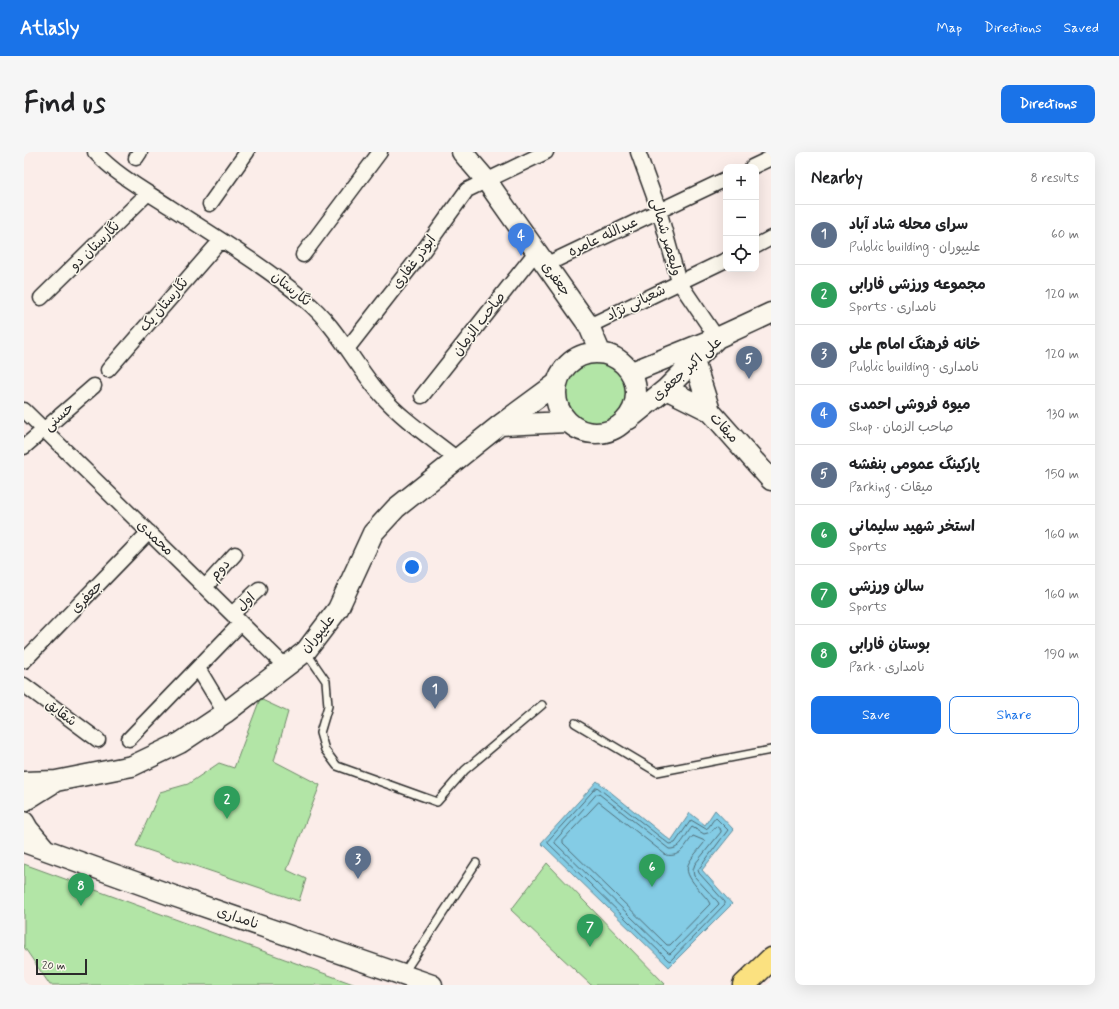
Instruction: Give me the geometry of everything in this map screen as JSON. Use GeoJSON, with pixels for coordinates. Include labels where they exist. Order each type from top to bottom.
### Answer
{"type":"FeatureCollection","features":[{"type":"Feature","properties":{"kind":"main road"},"geometry":{"type":"LineString","coordinates":[[744,985],[771,960]]}},
{"type":"Feature","properties":{"kind":"street","name":"نگارستان"},"geometry":{"type":"LineString","coordinates":[[94,152],[117,172],[261,266],[307,301],[325,319],[367,378],[390,404],[457,459]]}},
{"type":"Feature","properties":{"kind":"street"},"geometry":{"type":"LineString","coordinates":[[210,204],[246,152]]}},
{"type":"Feature","properties":{"kind":"street"},"geometry":{"type":"LineString","coordinates":[[303,255],[380,152]]}},
{"type":"Feature","properties":{"kind":"street","name":"جعفری"},"geometry":{"type":"LineString","coordinates":[[462,152],[486,180],[589,326],[600,352]]}},
{"type":"Feature","properties":{"kind":"street","name":"ابوذر غفاری"},"geometry":{"type":"LineString","coordinates":[[347,349],[418,258],[467,190],[546,152]]}},
{"type":"Feature","properties":{"kind":"street","name":"ولیعصر شمالی"},"geometry":{"type":"LineString","coordinates":[[638,152],[659,210],[679,282],[717,338]]}},
{"type":"Feature","properties":{"kind":"street"},"geometry":{"type":"LineString","coordinates":[[758,164],[771,158]]}},
{"type":"Feature","properties":{"kind":"street","name":"عبدالله عامره"},"geometry":{"type":"LineString","coordinates":[[540,258],[659,210],[723,180]]}},
{"type":"Feature","properties":{"kind":"street","name":"نگارستان دو"},"geometry":{"type":"LineString","coordinates":[[41,298],[148,193]]}},
{"type":"Feature","properties":{"kind":"street"},"geometry":{"type":"LineString","coordinates":[[759,244],[771,238]]}},
{"type":"Feature","properties":{"kind":"street","name":"نگارستان یک"},"geometry":{"type":"LineString","coordinates":[[108,370],[221,240]]}},
{"type":"Feature","properties":{"kind":"street","name":"صاحب الزمان"},"geometry":{"type":"LineString","coordinates":[[422,396],[540,258]]}},
{"type":"Feature","properties":{"kind":"street","name":"شعبانی نژاد"},"geometry":{"type":"LineString","coordinates":[[589,326],[723,261]]}},
{"type":"Feature","properties":{"kind":"street","name":"علی اکبر جعفری"},"geometry":{"type":"LineString","coordinates":[[627,420],[666,389],[717,338],[771,312]]}},
{"type":"Feature","properties":{"kind":"street"},"geometry":{"type":"LineString","coordinates":[[632,372],[717,338]]}},
{"type":"Feature","properties":{"kind":"street"},"geometry":{"type":"LineString","coordinates":[[600,352],[623,362],[632,372],[636,384],[637,397],[634,409],[627,420],[617,429],[598,434],[591,434],[578,430],[567,422],[559,411],[556,397],[557,383],[563,370],[573,360],[586,354],[600,352]]}},
{"type":"Feature","properties":{"kind":"street"},"geometry":{"type":"LineString","coordinates":[[694,361],[710,411]]}},
{"type":"Feature","properties":{"kind":"street","name":"علیپوران"},"geometry":{"type":"LineString","coordinates":[[56,781],[132,766],[180,743],[225,714],[286,667],[306,651],[338,609],[373,533],[396,508],[500,425],[557,383]]}},
{"type":"Feature","properties":{"kind":"street","name":"حسنی"},"geometry":{"type":"LineString","coordinates":[[24,447],[94,386]]}},
{"type":"Feature","properties":{"kind":"street","name":"میقات"},"geometry":{"type":"LineString","coordinates":[[666,389],[710,411],[771,480]]}},
{"type":"Feature","properties":{"kind":"street","name":"محمدی"},"geometry":{"type":"LineString","coordinates":[[24,410],[286,667]]}},
{"type":"Feature","properties":{"kind":"street"},"geometry":{"type":"LineString","coordinates":[[500,425],[567,422]]}},
{"type":"Feature","properties":{"kind":"street","name":"جعفری"},"geometry":{"type":"LineString","coordinates":[[24,661],[149,532]]}},
{"type":"Feature","properties":{"kind":"street","name":"دوم"},"geometry":{"type":"LineString","coordinates":[[205,587],[235,554]]}},
{"type":"Feature","properties":{"kind":"street","name":"اول"},"geometry":{"type":"LineString","coordinates":[[129,739],[198,668],[259,589]]}},
{"type":"Feature","properties":{"kind":"street"},"geometry":{"type":"LineString","coordinates":[[198,668],[225,714]]}},
{"type":"Feature","properties":{"kind":"street","name":"شقایق"},"geometry":{"type":"LineString","coordinates":[[24,685],[98,740]]}},
{"type":"Feature","properties":{"kind":"street"},"geometry":{"type":"LineString","coordinates":[[24,782],[56,781]]}},
{"type":"Feature","properties":{"kind":"street"},"geometry":{"type":"LineString","coordinates":[[24,801],[56,781]]}},
{"type":"Feature","properties":{"kind":"street"},"geometry":{"type":"LineString","coordinates":[[24,822],[45,849]]}},
{"type":"Feature","properties":{"kind":"street","name":"نامداری"},"geometry":{"type":"LineString","coordinates":[[24,842],[432,985]]}},
{"type":"Feature","properties":{"kind":"lane"},"geometry":{"type":"LineString","coordinates":[[306,651],[326,681],[328,706],[320,733],[325,750],[337,766],[437,802],[465,770],[542,705]]}},
{"type":"Feature","properties":{"kind":"lane"},"geometry":{"type":"LineString","coordinates":[[575,723],[657,772],[771,750]]}},
{"type":"Feature","properties":{"kind":"lane"},"geometry":{"type":"LineString","coordinates":[[402,974],[476,863]]}},
{"type":"Feature","properties":{"kind":"green space"},"geometry":{"type":"Polygon","coordinates":[[[595,361],[607,364],[617,370],[623,380],[626,392],[623,404],[617,414],[607,420],[595,423],[583,420],[573,414],[567,404],[564,392],[567,380],[573,370],[583,364],[595,361]]]}},
{"type":"Feature","properties":{"kind":"green space"},"geometry":{"type":"Polygon","coordinates":[[[260,699],[288,712],[274,761],[320,785],[287,870],[306,879],[299,901],[136,846],[160,792],[188,784],[219,763],[234,768],[260,699]]]}},
{"type":"Feature","properties":{"kind":"green space"},"geometry":{"type":"Polygon","coordinates":[[[547,863],[665,984],[664,985],[591,985],[511,910],[547,863]]]}},
{"type":"Feature","properties":{"kind":"green space"},"geometry":{"type":"Polygon","coordinates":[[[24,864],[356,985],[50,985],[24,947],[24,864]]]}},
{"type":"Feature","properties":{"kind":"water"},"geometry":{"type":"Polygon","coordinates":[[[597,781],[671,841],[690,813],[705,825],[715,810],[734,830],[702,870],[732,904],[669,967],[541,843],[597,781]]]}},
{"type":"Feature","properties":{"kind":"place","name":"میوه فروشی احمدی"},"geometry":{"type":"Point","coordinates":[521,256]}},
{"type":"Feature","properties":{"kind":"place","name":"پارکینگ عمومی بنفشه"},"geometry":{"type":"Point","coordinates":[749,379]}},
{"type":"Feature","properties":{"kind":"place","name":"سرای محله شاد آباد"},"geometry":{"type":"Point","coordinates":[435,709]}},
{"type":"Feature","properties":{"kind":"place","name":"مجموعه ورزشی فارابی"},"geometry":{"type":"Point","coordinates":[227,819]}},
{"type":"Feature","properties":{"kind":"place","name":"خانه فرهنگ امام علی"},"geometry":{"type":"Point","coordinates":[358,879]}},
{"type":"Feature","properties":{"kind":"place","name":"استخر شهید سلیمانی"},"geometry":{"type":"Point","coordinates":[652,887]}},
{"type":"Feature","properties":{"kind":"place","name":"بوستان فارابی"},"geometry":{"type":"Point","coordinates":[81,906]}},
{"type":"Feature","properties":{"kind":"place","name":"سالن ورزشی"},"geometry":{"type":"Point","coordinates":[590,947]}}]}
